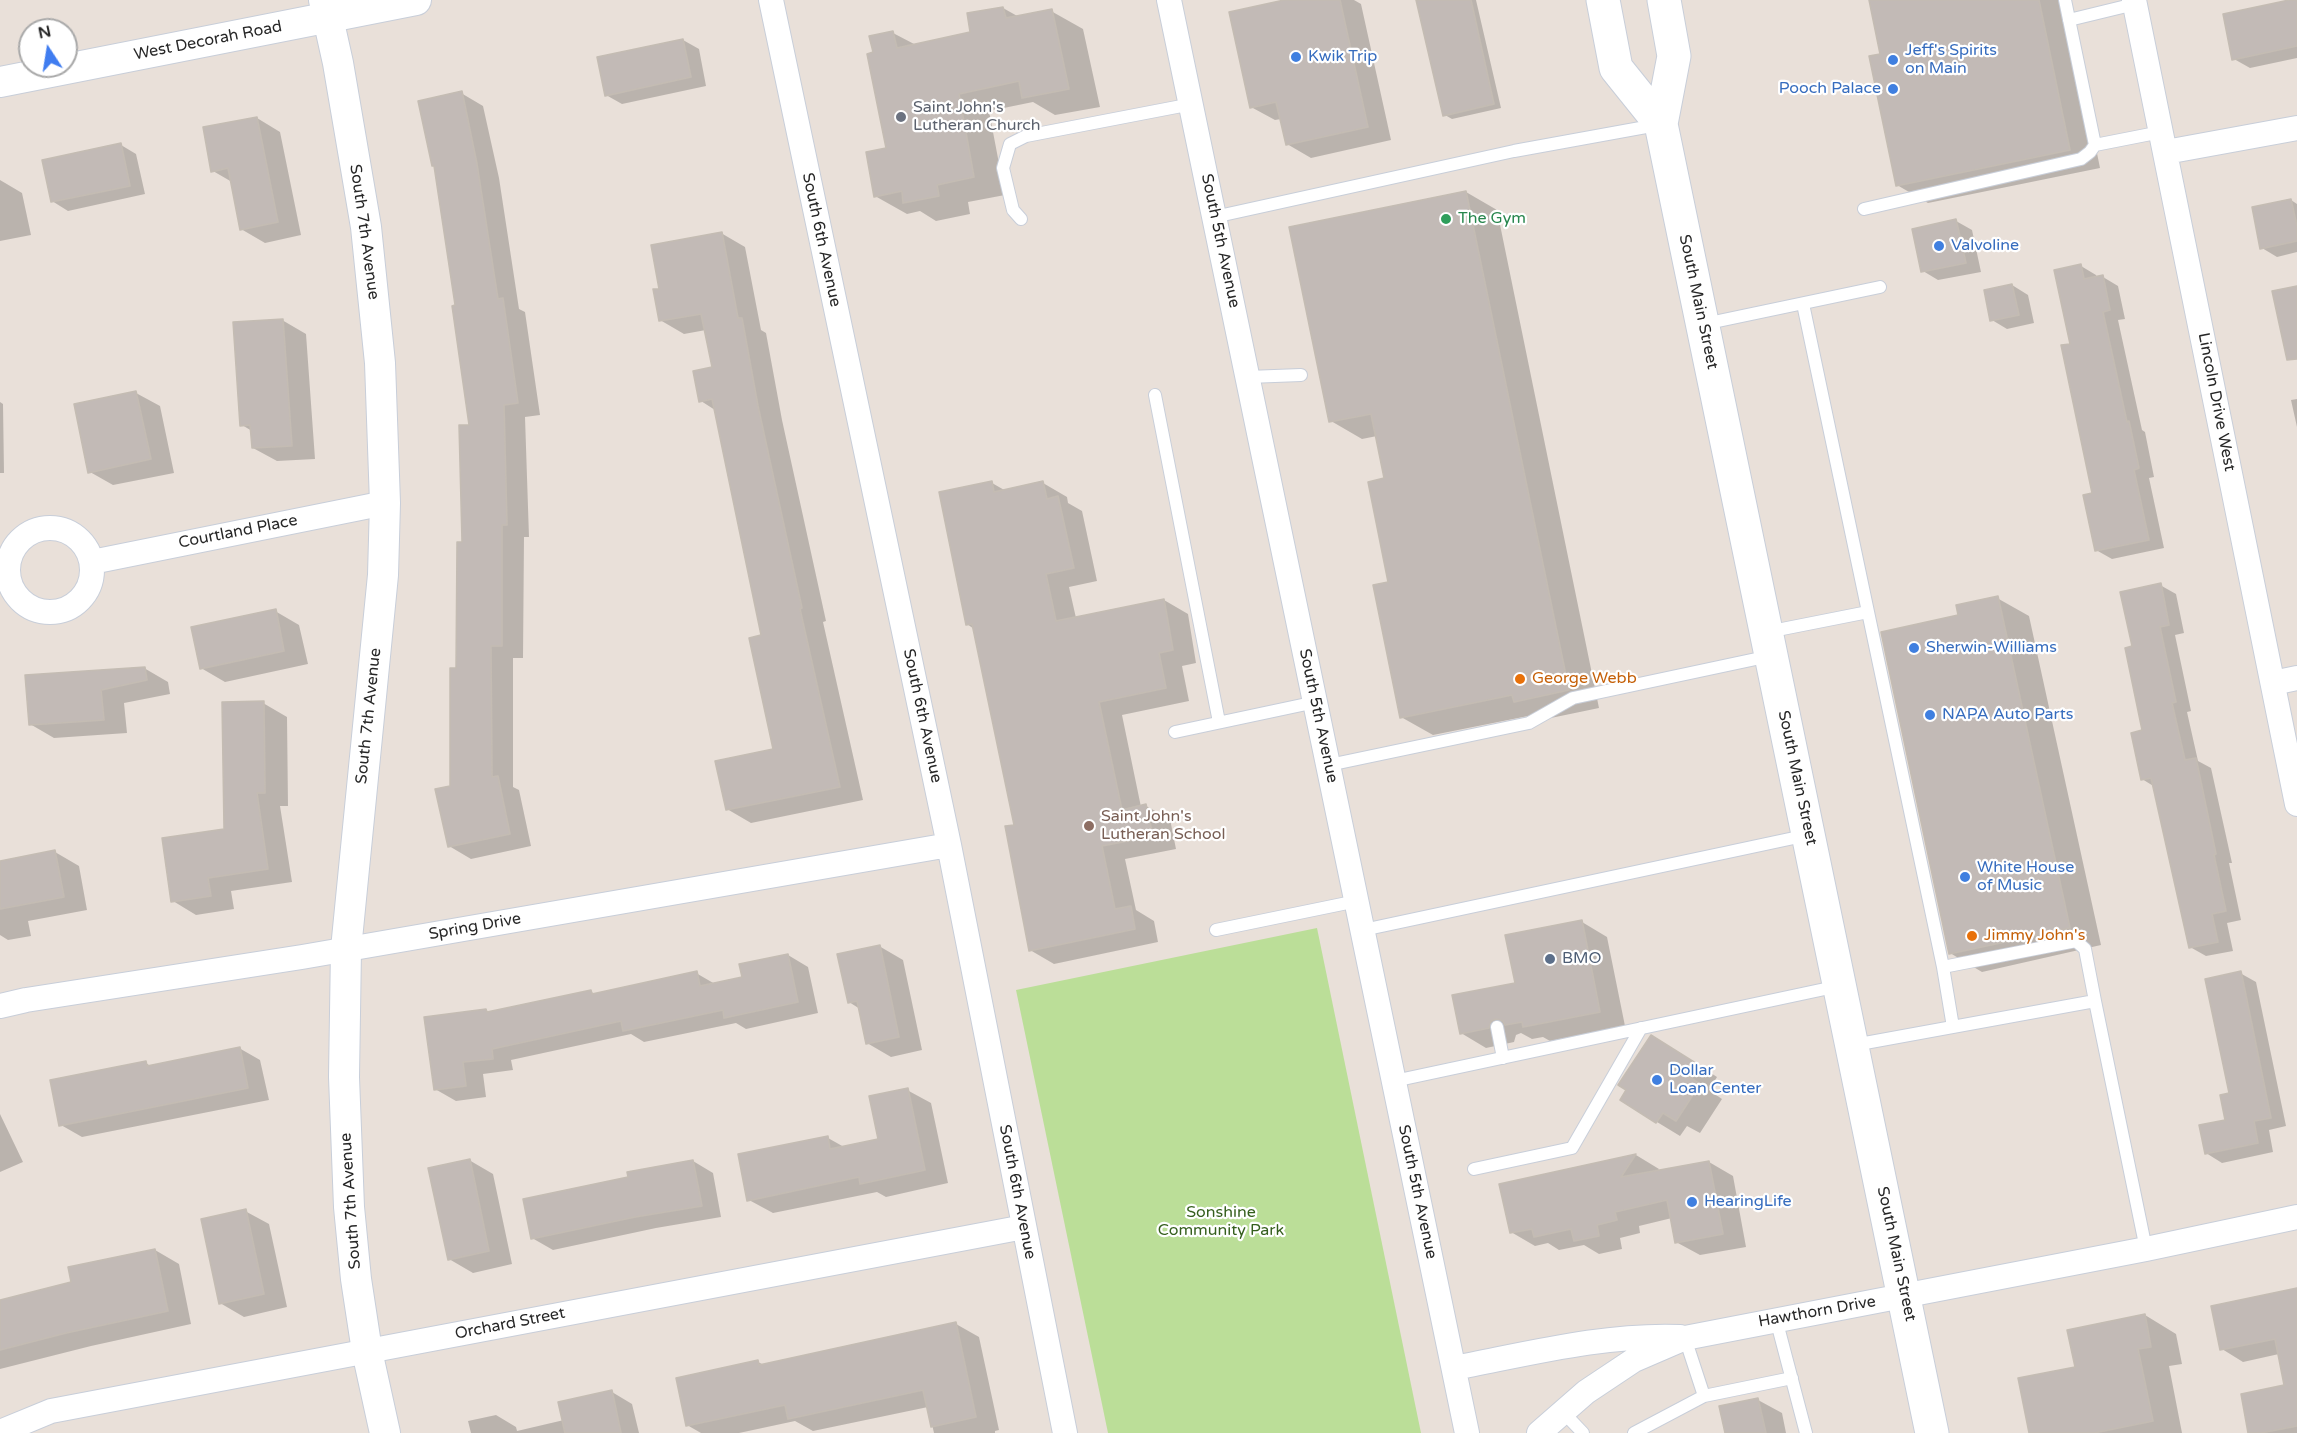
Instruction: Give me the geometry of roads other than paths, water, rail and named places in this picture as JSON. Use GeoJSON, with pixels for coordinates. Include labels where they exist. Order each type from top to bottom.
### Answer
{"type":"FeatureCollection","features":[{"type":"Feature","properties":{"kind":"main road","name":"South Main Street"},"geometry":{"type":"LineString","coordinates":[[1603,0],[1617,68],[1661,124]]}},
{"type":"Feature","properties":{"kind":"main road","name":"South Main Street"},"geometry":{"type":"LineString","coordinates":[[1664,0],[1674,56],[1661,124],[1932,1433]]}},
{"type":"Feature","properties":{"kind":"street","name":"West Decorah Road"},"geometry":{"type":"LineString","coordinates":[[0,82],[325,9],[416,0]]}},
{"type":"Feature","properties":{"kind":"street","name":"South 6th Avenue"},"geometry":{"type":"LineString","coordinates":[[771,0],[949,845],[1065,1433]]}},
{"type":"Feature","properties":{"kind":"street","name":"South 5th Avenue"},"geometry":{"type":"LineString","coordinates":[[1169,0],[1467,1433]]}},
{"type":"Feature","properties":{"kind":"street","name":"Lincoln Drive West"},"geometry":{"type":"LineString","coordinates":[[2134,2],[2297,804]]}},
{"type":"Feature","properties":{"kind":"street","name":"South 7th Avenue"},"geometry":{"type":"LineString","coordinates":[[325,9],[338,63],[366,226],[380,363],[385,503],[378,638],[346,949],[344,1077],[350,1207],[357,1279],[368,1351],[385,1433]]}},
{"type":"Feature","properties":{"kind":"street"},"geometry":{"type":"LineString","coordinates":[[2164,142],[2297,128]]}},
{"type":"Feature","properties":{"kind":"street","name":"Courtland Place"},"geometry":{"type":"LineString","coordinates":[[92,562],[385,503]]}},
{"type":"Feature","properties":{"kind":"street"},"geometry":{"type":"LineString","coordinates":[[2273,683],[2297,678]]}},
{"type":"Feature","properties":{"kind":"street","name":"Spring Drive"},"geometry":{"type":"LineString","coordinates":[[0,1006],[949,845]]}},
{"type":"Feature","properties":{"kind":"street","name":"Hawthorn Drive"},"geometry":{"type":"LineString","coordinates":[[1539,1433],[1586,1392],[1634,1360],[1685,1338],[2146,1249],[2297,1217]]}},
{"type":"Feature","properties":{"kind":"street","name":"Orchard Street"},"geometry":{"type":"LineString","coordinates":[[0,1432],[51,1411],[1024,1227]]}},
{"type":"Feature","properties":{"kind":"street"},"geometry":{"type":"LineString","coordinates":[[1454,1368],[1610,1340],[1644,1336],[1685,1338]]}},
{"type":"Feature","properties":{"kind":"lane"},"geometry":{"type":"LineString","coordinates":[[1864,209],[2081,159],[2090,152],[2095,145],[2065,0]]}},
{"type":"Feature","properties":{"kind":"lane"},"geometry":{"type":"LineString","coordinates":[[2069,20],[2134,2]]}},
{"type":"Feature","properties":{"kind":"lane"},"geometry":{"type":"LineString","coordinates":[[1021,219],[1013,210],[1003,168],[1010,144],[1026,136],[1191,104]]}},
{"type":"Feature","properties":{"kind":"lane"},"geometry":{"type":"LineString","coordinates":[[1214,217],[1514,151],[1661,124]]}},
{"type":"Feature","properties":{"kind":"lane"},"geometry":{"type":"LineString","coordinates":[[2095,145],[2164,142]]}},
{"type":"Feature","properties":{"kind":"lane"},"geometry":{"type":"LineString","coordinates":[[1703,325],[1880,287]]}},
{"type":"Feature","properties":{"kind":"lane"},"geometry":{"type":"LineString","coordinates":[[1803,304],[1943,967],[1953,1027]]}},
{"type":"Feature","properties":{"kind":"lane"},"geometry":{"type":"LineString","coordinates":[[1248,376],[1301,375]]}},
{"type":"Feature","properties":{"kind":"lane"},"geometry":{"type":"LineString","coordinates":[[1155,395],[1219,722]]}},
{"type":"Feature","properties":{"kind":"lane"},"geometry":{"type":"LineString","coordinates":[[1329,765],[1529,723],[1573,698],[1769,644],[1868,612]]}},
{"type":"Feature","properties":{"kind":"lane"},"geometry":{"type":"LineString","coordinates":[[1175,732],[1316,702]]}},
{"type":"Feature","properties":{"kind":"lane"},"geometry":{"type":"LineString","coordinates":[[1363,930],[1809,835]]}},
{"type":"Feature","properties":{"kind":"lane"},"geometry":{"type":"LineString","coordinates":[[1216,930],[1357,901]]}},
{"type":"Feature","properties":{"kind":"lane"},"geometry":{"type":"LineString","coordinates":[[1943,967],[2076,941],[2085,948],[2146,1249]]}},
{"type":"Feature","properties":{"kind":"lane"},"geometry":{"type":"LineString","coordinates":[[1394,1081],[1840,986]]}},
{"type":"Feature","properties":{"kind":"lane"},"geometry":{"type":"LineString","coordinates":[[1853,1045],[2095,1000]]}},
{"type":"Feature","properties":{"kind":"lane"},"geometry":{"type":"LineString","coordinates":[[1497,1027],[1503,1058]]}},
{"type":"Feature","properties":{"kind":"lane"},"geometry":{"type":"LineString","coordinates":[[1474,1169],[1572,1148],[1641,1028]]}},
{"type":"Feature","properties":{"kind":"lane"},"geometry":{"type":"LineString","coordinates":[[1776,1319],[1806,1433]]}},
{"type":"Feature","properties":{"kind":"lane"},"geometry":{"type":"LineString","coordinates":[[1685,1338],[1704,1396]]}},
{"type":"Feature","properties":{"kind":"lane"},"geometry":{"type":"LineString","coordinates":[[1634,1433],[1704,1396],[1792,1378]]}},
{"type":"Feature","properties":{"kind":"lane"},"geometry":{"type":"LineString","coordinates":[[1563,1412],[1583,1433]]}},
{"type":"Feature","properties":{"kind":"place","name":"Kwik Trip"},"geometry":{"type":"Point","coordinates":[1296,57]}},
{"type":"Feature","properties":{"kind":"place","name":"Jeff's Spirits on Main"},"geometry":{"type":"Point","coordinates":[1893,60]}},
{"type":"Feature","properties":{"kind":"place","name":"Pooch Palace"},"geometry":{"type":"Point","coordinates":[1893,89]}},
{"type":"Feature","properties":{"kind":"place","name":"Saint John's Lutheran Church"},"geometry":{"type":"Point","coordinates":[901,117]}},
{"type":"Feature","properties":{"kind":"place","name":"The Gym"},"geometry":{"type":"Point","coordinates":[1446,219]}},
{"type":"Feature","properties":{"kind":"place","name":"Valvoline"},"geometry":{"type":"Point","coordinates":[1939,246]}},
{"type":"Feature","properties":{"kind":"place","name":"Sherwin-Williams"},"geometry":{"type":"Point","coordinates":[1914,648]}},
{"type":"Feature","properties":{"kind":"place","name":"George Webb"},"geometry":{"type":"Point","coordinates":[1520,679]}},
{"type":"Feature","properties":{"kind":"place","name":"NAPA Auto Parts"},"geometry":{"type":"Point","coordinates":[1930,715]}},
{"type":"Feature","properties":{"kind":"place","name":"Saint John's Lutheran School"},"geometry":{"type":"Point","coordinates":[1089,826]}},
{"type":"Feature","properties":{"kind":"place","name":"White House of Music"},"geometry":{"type":"Point","coordinates":[1965,877]}},
{"type":"Feature","properties":{"kind":"place","name":"Jimmy John's"},"geometry":{"type":"Point","coordinates":[1972,936]}},
{"type":"Feature","properties":{"kind":"place","name":"BMO"},"geometry":{"type":"Point","coordinates":[1550,959]}},
{"type":"Feature","properties":{"kind":"place","name":"Dollar Loan Center"},"geometry":{"type":"Point","coordinates":[1657,1080]}},
{"type":"Feature","properties":{"kind":"place","name":"HearingLife"},"geometry":{"type":"Point","coordinates":[1692,1202]}},
{"type":"Feature","properties":{"kind":"park label","name":"Sonshine Community Park"},"geometry":{"type":"Point","coordinates":[1221,1222]}}]}
